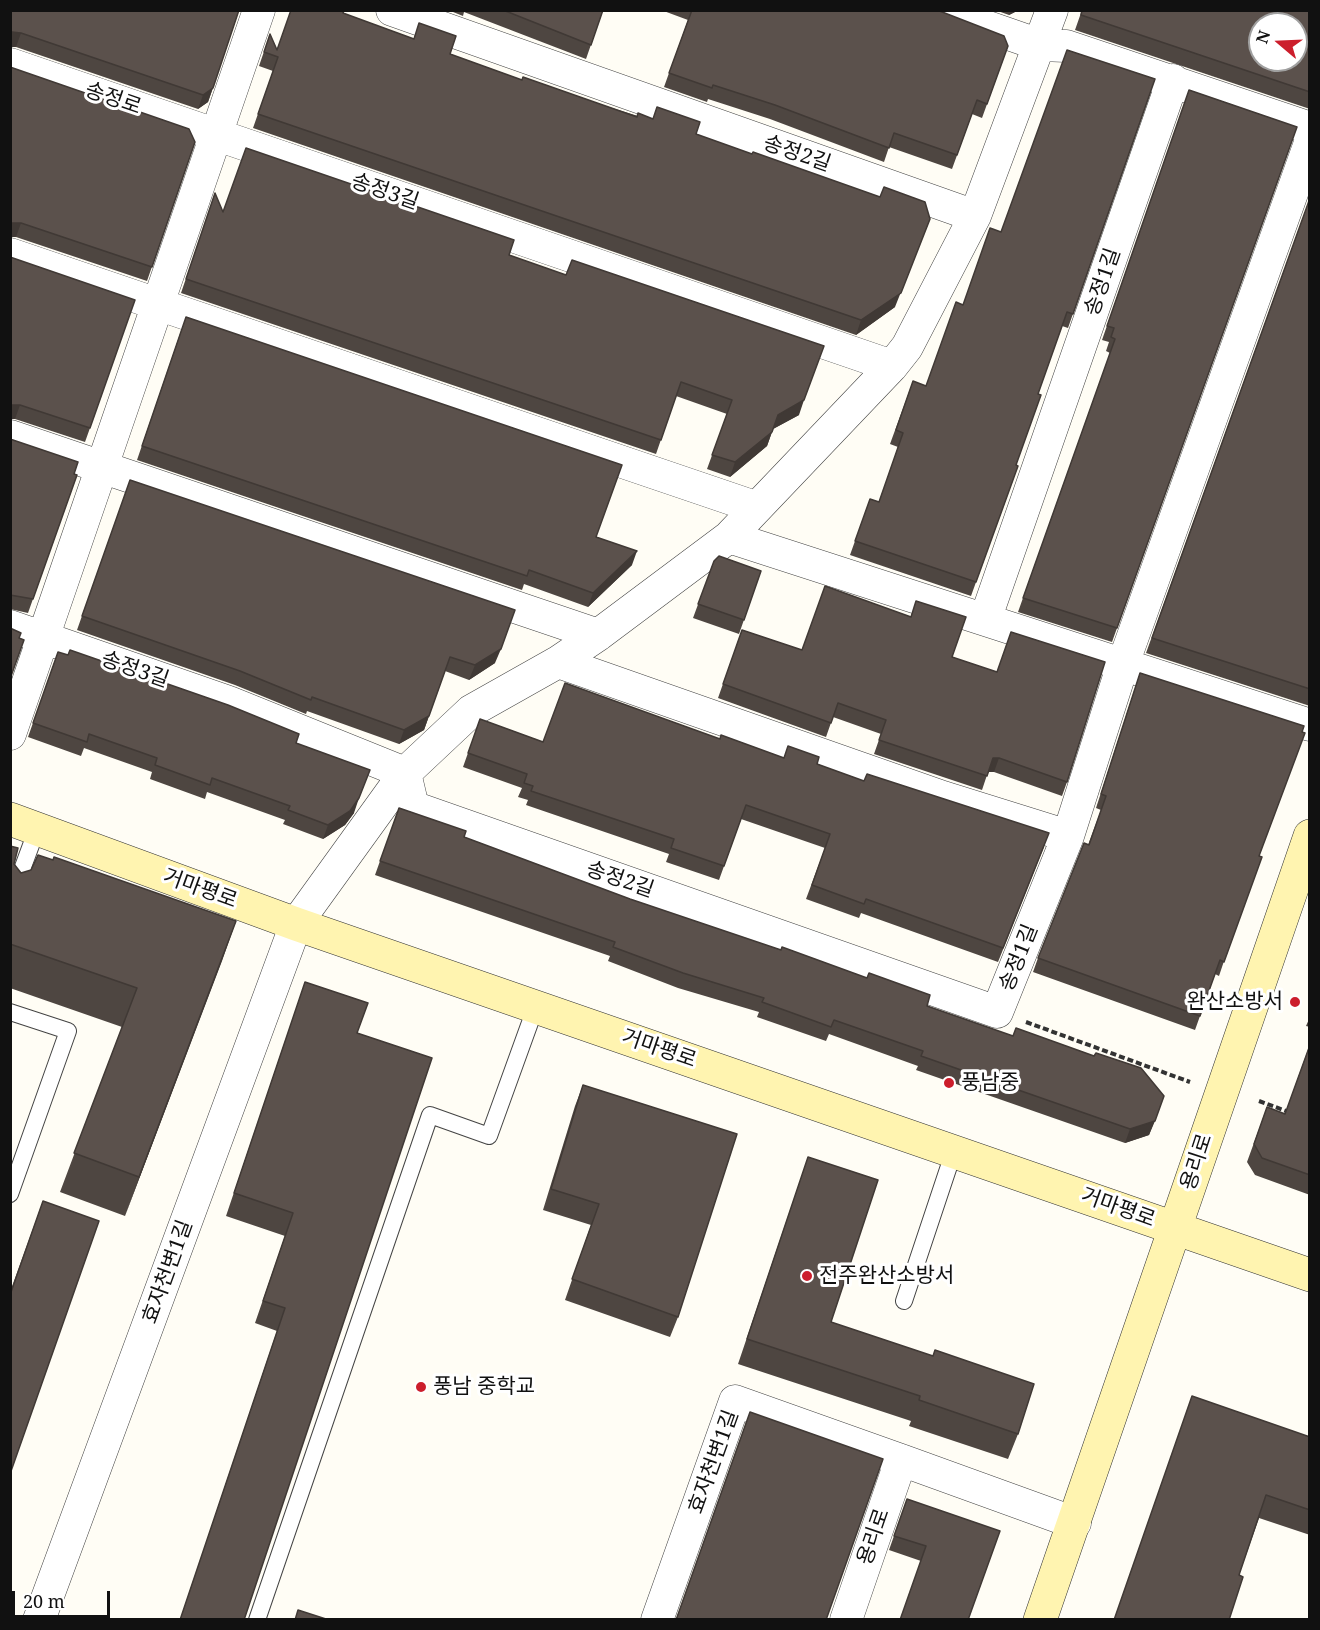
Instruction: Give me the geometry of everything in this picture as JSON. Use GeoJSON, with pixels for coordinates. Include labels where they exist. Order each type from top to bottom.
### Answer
{"type":"FeatureCollection","features":[{"type":"Feature","properties":{"kind":"street"},"geometry":{"type":"LineString","coordinates":[[10,734],[260,10]]}},
{"type":"Feature","properties":{"kind":"street","name":"송정2길"},"geometry":{"type":"LineString","coordinates":[[392,10],[975,216]]}},
{"type":"Feature","properties":{"kind":"street"},"geometry":{"type":"LineString","coordinates":[[939,10],[1040,45],[1066,46],[1173,80],[1310,128]]}},
{"type":"Feature","properties":{"kind":"street"},"geometry":{"type":"LineString","coordinates":[[296,924],[405,773],[471,711],[558,662],[598,635],[729,537],[755,507],[892,366],[907,347],[975,216],[1052,10]]}},
{"type":"Feature","properties":{"kind":"street","name":"송정로"},"geometry":{"type":"LineString","coordinates":[[10,64],[216,135]]}},
{"type":"Feature","properties":{"kind":"street","name":"송정1길"},"geometry":{"type":"LineString","coordinates":[[985,620],[1173,80]]}},
{"type":"Feature","properties":{"kind":"street","name":"송정3길"},"geometry":{"type":"LineString","coordinates":[[216,135],[892,366]]}},
{"type":"Feature","properties":{"kind":"street","name":"송정1길"},"geometry":{"type":"LineString","coordinates":[[860,965],[997,1012],[1068,836],[1123,664],[1310,143]]}},
{"type":"Feature","properties":{"kind":"street"},"geometry":{"type":"LineString","coordinates":[[10,254],[755,507]]}},
{"type":"Feature","properties":{"kind":"street"},"geometry":{"type":"LineString","coordinates":[[10,436],[598,635]]}},
{"type":"Feature","properties":{"kind":"street"},"geometry":{"type":"LineString","coordinates":[[729,537],[1310,725]]}},
{"type":"Feature","properties":{"kind":"street"},"geometry":{"type":"LineString","coordinates":[[10,626],[42,637]]}},
{"type":"Feature","properties":{"kind":"street","name":"송정3길"},"geometry":{"type":"LineString","coordinates":[[42,637],[229,702],[405,773]]}},
{"type":"Feature","properties":{"kind":"street"},"geometry":{"type":"LineString","coordinates":[[558,662],[943,797],[1068,836]]}},
{"type":"Feature","properties":{"kind":"street","name":"송정2길"},"geometry":{"type":"LineString","coordinates":[[405,773],[413,807],[860,965]]}},
{"type":"Feature","properties":{"kind":"street","name":"거마평로"},"geometry":{"type":"LineString","coordinates":[[24,824],[296,924],[1310,1275]]}},
{"type":"Feature","properties":{"kind":"street","name":"용리로"},"geometry":{"type":"LineString","coordinates":[[1040,1620],[1310,836]]}},
{"type":"Feature","properties":{"kind":"street","name":"효자천변1길"},"geometry":{"type":"LineString","coordinates":[[39,1620],[296,924]]}},
{"type":"Feature","properties":{"kind":"street","name":"효자천변1길"},"geometry":{"type":"LineString","coordinates":[[657,1620],[735,1401],[901,1460]]}},
{"type":"Feature","properties":{"kind":"street"},"geometry":{"type":"LineString","coordinates":[[901,1460],[1075,1523]]}},
{"type":"Feature","properties":{"kind":"street","name":"용리로"},"geometry":{"type":"LineString","coordinates":[[846,1620],[901,1460]]}},
{"type":"Feature","properties":{"kind":"lane"},"geometry":{"type":"LineString","coordinates":[[10,902],[24,824]]}},
{"type":"Feature","properties":{"kind":"lane"},"geometry":{"type":"LineString","coordinates":[[257,1620],[430,1115],[489,1136],[536,1006]]}},
{"type":"Feature","properties":{"kind":"lane"},"geometry":{"type":"LineString","coordinates":[[10,1012],[68,1031],[10,1194]]}},
{"type":"Feature","properties":{"kind":"lane"},"geometry":{"type":"LineString","coordinates":[[904,1301],[954,1151]]}},
{"type":"Feature","properties":{"kind":"path"},"geometry":{"type":"LineString","coordinates":[[997,1012],[1190,1082]]}},
{"type":"Feature","properties":{"kind":"path"},"geometry":{"type":"LineString","coordinates":[[1259,1101],[1299,1116]]}},
{"type":"Feature","properties":{"kind":"building"},"geometry":{"type":"Polygon","coordinates":[[[10,10],[239,10],[213,88],[203,95],[21,33],[10,33],[10,10]]]}},
{"type":"Feature","properties":{"kind":"building"},"geometry":{"type":"Polygon","coordinates":[[[291,10],[344,10],[343,13],[414,39],[419,23],[456,36],[450,54],[522,80],[523,77],[637,117],[638,113],[653,119],[657,107],[700,122],[696,134],[752,154],[753,152],[880,197],[884,187],[925,202],[930,219],[901,293],[861,320],[258,114],[278,57],[264,52],[270,34],[277,50],[291,10]]]}},
{"type":"Feature","properties":{"kind":"building"},"geometry":{"type":"Polygon","coordinates":[[[503,10],[603,10],[591,45],[503,10]]]}},
{"type":"Feature","properties":{"kind":"building"},"geometry":{"type":"Polygon","coordinates":[[[692,10],[937,10],[1004,36],[1008,46],[987,104],[977,100],[957,155],[894,133],[889,148],[775,105],[713,85],[712,88],[669,73],[692,10]]]}},
{"type":"Feature","properties":{"kind":"building"},"geometry":{"type":"Polygon","coordinates":[[[1082,10],[1310,10],[1310,92],[1251,72],[1308,72],[1308,12],[1248,12],[1248,71],[1081,15],[1082,10]]]}},
{"type":"Feature","properties":{"kind":"building"},"geometry":{"type":"Polygon","coordinates":[[[1067,50],[1155,79],[1073,314],[1067,312],[1038,394],[1041,395],[1016,465],[1018,466],[976,582],[855,541],[870,499],[879,502],[903,433],[896,430],[913,381],[926,386],[956,302],[963,305],[990,228],[1001,232],[1067,50]]]}},
{"type":"Feature","properties":{"kind":"building"},"geometry":{"type":"Polygon","coordinates":[[[10,67],[189,129],[195,142],[152,267],[21,223],[10,223],[10,67]]]}},
{"type":"Feature","properties":{"kind":"building"},"geometry":{"type":"Polygon","coordinates":[[[1189,90],[1297,127],[1117,628],[1023,598],[1115,339],[1111,337],[1114,328],[1107,326],[1189,90]]]}},
{"type":"Feature","properties":{"kind":"building"},"geometry":{"type":"Polygon","coordinates":[[[246,148],[514,240],[509,255],[566,275],[572,260],[824,346],[804,400],[778,415],[772,432],[735,462],[712,455],[732,400],[681,382],[661,440],[186,279],[215,193],[223,212],[246,148]]]}},
{"type":"Feature","properties":{"kind":"building"},"geometry":{"type":"Polygon","coordinates":[[[1310,198],[1310,689],[1152,638],[1310,198]]]}},
{"type":"Feature","properties":{"kind":"building"},"geometry":{"type":"Polygon","coordinates":[[[10,257],[135,300],[90,428],[20,405],[10,405],[10,257]]]}},
{"type":"Feature","properties":{"kind":"building"},"geometry":{"type":"Polygon","coordinates":[[[186,317],[622,465],[596,537],[637,551],[593,593],[529,570],[527,576],[142,446],[186,317]]]}},
{"type":"Feature","properties":{"kind":"building"},"geometry":{"type":"Polygon","coordinates":[[[10,439],[78,462],[74,474],[77,475],[33,599],[10,595],[10,439]]]}},
{"type":"Feature","properties":{"kind":"building"},"geometry":{"type":"Polygon","coordinates":[[[130,480],[515,610],[501,649],[475,665],[450,657],[429,716],[404,730],[312,697],[311,700],[240,671],[82,616],[130,480]]]}},
{"type":"Feature","properties":{"kind":"building"},"geometry":{"type":"Polygon","coordinates":[[[719,556],[761,571],[744,620],[698,604],[714,561],[719,556]]]}},
{"type":"Feature","properties":{"kind":"building"},"geometry":{"type":"Polygon","coordinates":[[[825,586],[911,617],[916,601],[966,617],[952,657],[997,672],[1011,632],[1105,662],[1067,782],[999,758],[993,758],[987,776],[879,740],[886,720],[838,703],[831,723],[723,684],[742,630],[802,650],[825,586]]]}},
{"type":"Feature","properties":{"kind":"building"},"geometry":{"type":"Polygon","coordinates":[[[10,628],[21,633],[19,638],[24,640],[10,679],[10,628]]]}},
{"type":"Feature","properties":{"kind":"building"},"geometry":{"type":"Polygon","coordinates":[[[70,650],[228,705],[299,734],[296,743],[370,770],[359,798],[350,811],[328,825],[288,810],[290,806],[212,778],[210,785],[155,765],[157,758],[89,734],[87,742],[33,723],[58,652],[68,655],[70,650]]]}},
{"type":"Feature","properties":{"kind":"building"},"geometry":{"type":"Polygon","coordinates":[[[1140,673],[1304,726],[1302,732],[1305,733],[1259,856],[1262,857],[1224,962],[1220,960],[1200,1016],[1038,958],[1084,843],[1089,845],[1106,796],[1101,794],[1140,673]]]}},
{"type":"Feature","properties":{"kind":"building"},"geometry":{"type":"Polygon","coordinates":[[[565,683],[720,739],[721,735],[784,758],[788,746],[819,757],[817,764],[864,781],[867,774],[1049,833],[1003,948],[866,899],[864,904],[812,885],[830,834],[746,805],[724,866],[671,848],[674,839],[531,791],[533,786],[524,783],[527,774],[468,753],[480,719],[543,742],[565,683]]]}},
{"type":"Feature","properties":{"kind":"building"},"geometry":{"type":"Polygon","coordinates":[[[399,808],[466,831],[464,837],[630,899],[781,950],[782,947],[867,978],[869,973],[930,995],[927,1006],[1013,1036],[1016,1028],[1094,1056],[1096,1053],[1141,1068],[1164,1096],[1155,1121],[1130,1129],[921,1056],[923,1051],[834,1020],[831,1027],[762,1002],[764,998],[683,973],[613,947],[615,942],[380,861],[399,808]]]}},
{"type":"Feature","properties":{"kind":"building"},"geometry":{"type":"Polygon","coordinates":[[[10,846],[18,848],[14,864],[21,873],[31,870],[38,855],[53,860],[54,857],[236,921],[139,1177],[74,1153],[137,988],[10,944],[10,846]]]}},
{"type":"Feature","properties":{"kind":"building"},"geometry":{"type":"Polygon","coordinates":[[[305,982],[368,1003],[357,1033],[432,1058],[244,1620],[180,1620],[285,1308],[263,1301],[293,1213],[234,1193],[305,982]]]}},
{"type":"Feature","properties":{"kind":"building"},"geometry":{"type":"Polygon","coordinates":[[[1310,1045],[1310,1175],[1262,1158],[1254,1144],[1267,1107],[1285,1114],[1310,1045]]]}},
{"type":"Feature","properties":{"kind":"building"},"geometry":{"type":"Polygon","coordinates":[[[583,1085],[737,1134],[678,1317],[572,1279],[599,1204],[551,1189],[583,1085]]]}},
{"type":"Feature","properties":{"kind":"building"},"geometry":{"type":"Polygon","coordinates":[[[808,1157],[878,1180],[831,1322],[933,1356],[935,1350],[1034,1384],[1018,1434],[919,1400],[920,1396],[747,1339],[808,1157]]]}},
{"type":"Feature","properties":{"kind":"building"},"geometry":{"type":"Polygon","coordinates":[[[43,1201],[99,1221],[10,1474],[10,1295],[43,1201]]]}},
{"type":"Feature","properties":{"kind":"building"},"geometry":{"type":"Polygon","coordinates":[[[1192,1396],[1310,1437],[1310,1510],[1266,1495],[1239,1575],[1243,1577],[1229,1620],[1114,1620],[1192,1396]]]}},
{"type":"Feature","properties":{"kind":"building"},"geometry":{"type":"Polygon","coordinates":[[[750,1412],[883,1459],[826,1620],[676,1620],[750,1412]]]}},
{"type":"Feature","properties":{"kind":"building"},"geometry":{"type":"Polygon","coordinates":[[[907,1499],[1000,1531],[968,1620],[900,1620],[926,1546],[894,1536],[907,1499]]]}},
{"type":"Feature","properties":{"kind":"building"},"geometry":{"type":"Polygon","coordinates":[[[298,1610],[329,1620],[295,1620],[298,1610]]]}},
{"type":"Feature","properties":{"kind":"place","name":"완산소방서"},"geometry":{"type":"Point","coordinates":[1295,1002]}},
{"type":"Feature","properties":{"kind":"place","name":"풍남중"},"geometry":{"type":"Point","coordinates":[949,1083]}},
{"type":"Feature","properties":{"kind":"place","name":"전주완산소방서"},"geometry":{"type":"Point","coordinates":[807,1276]}},
{"type":"Feature","properties":{"kind":"place","name":"풍남 중학교"},"geometry":{"type":"Point","coordinates":[421,1387]}}]}
